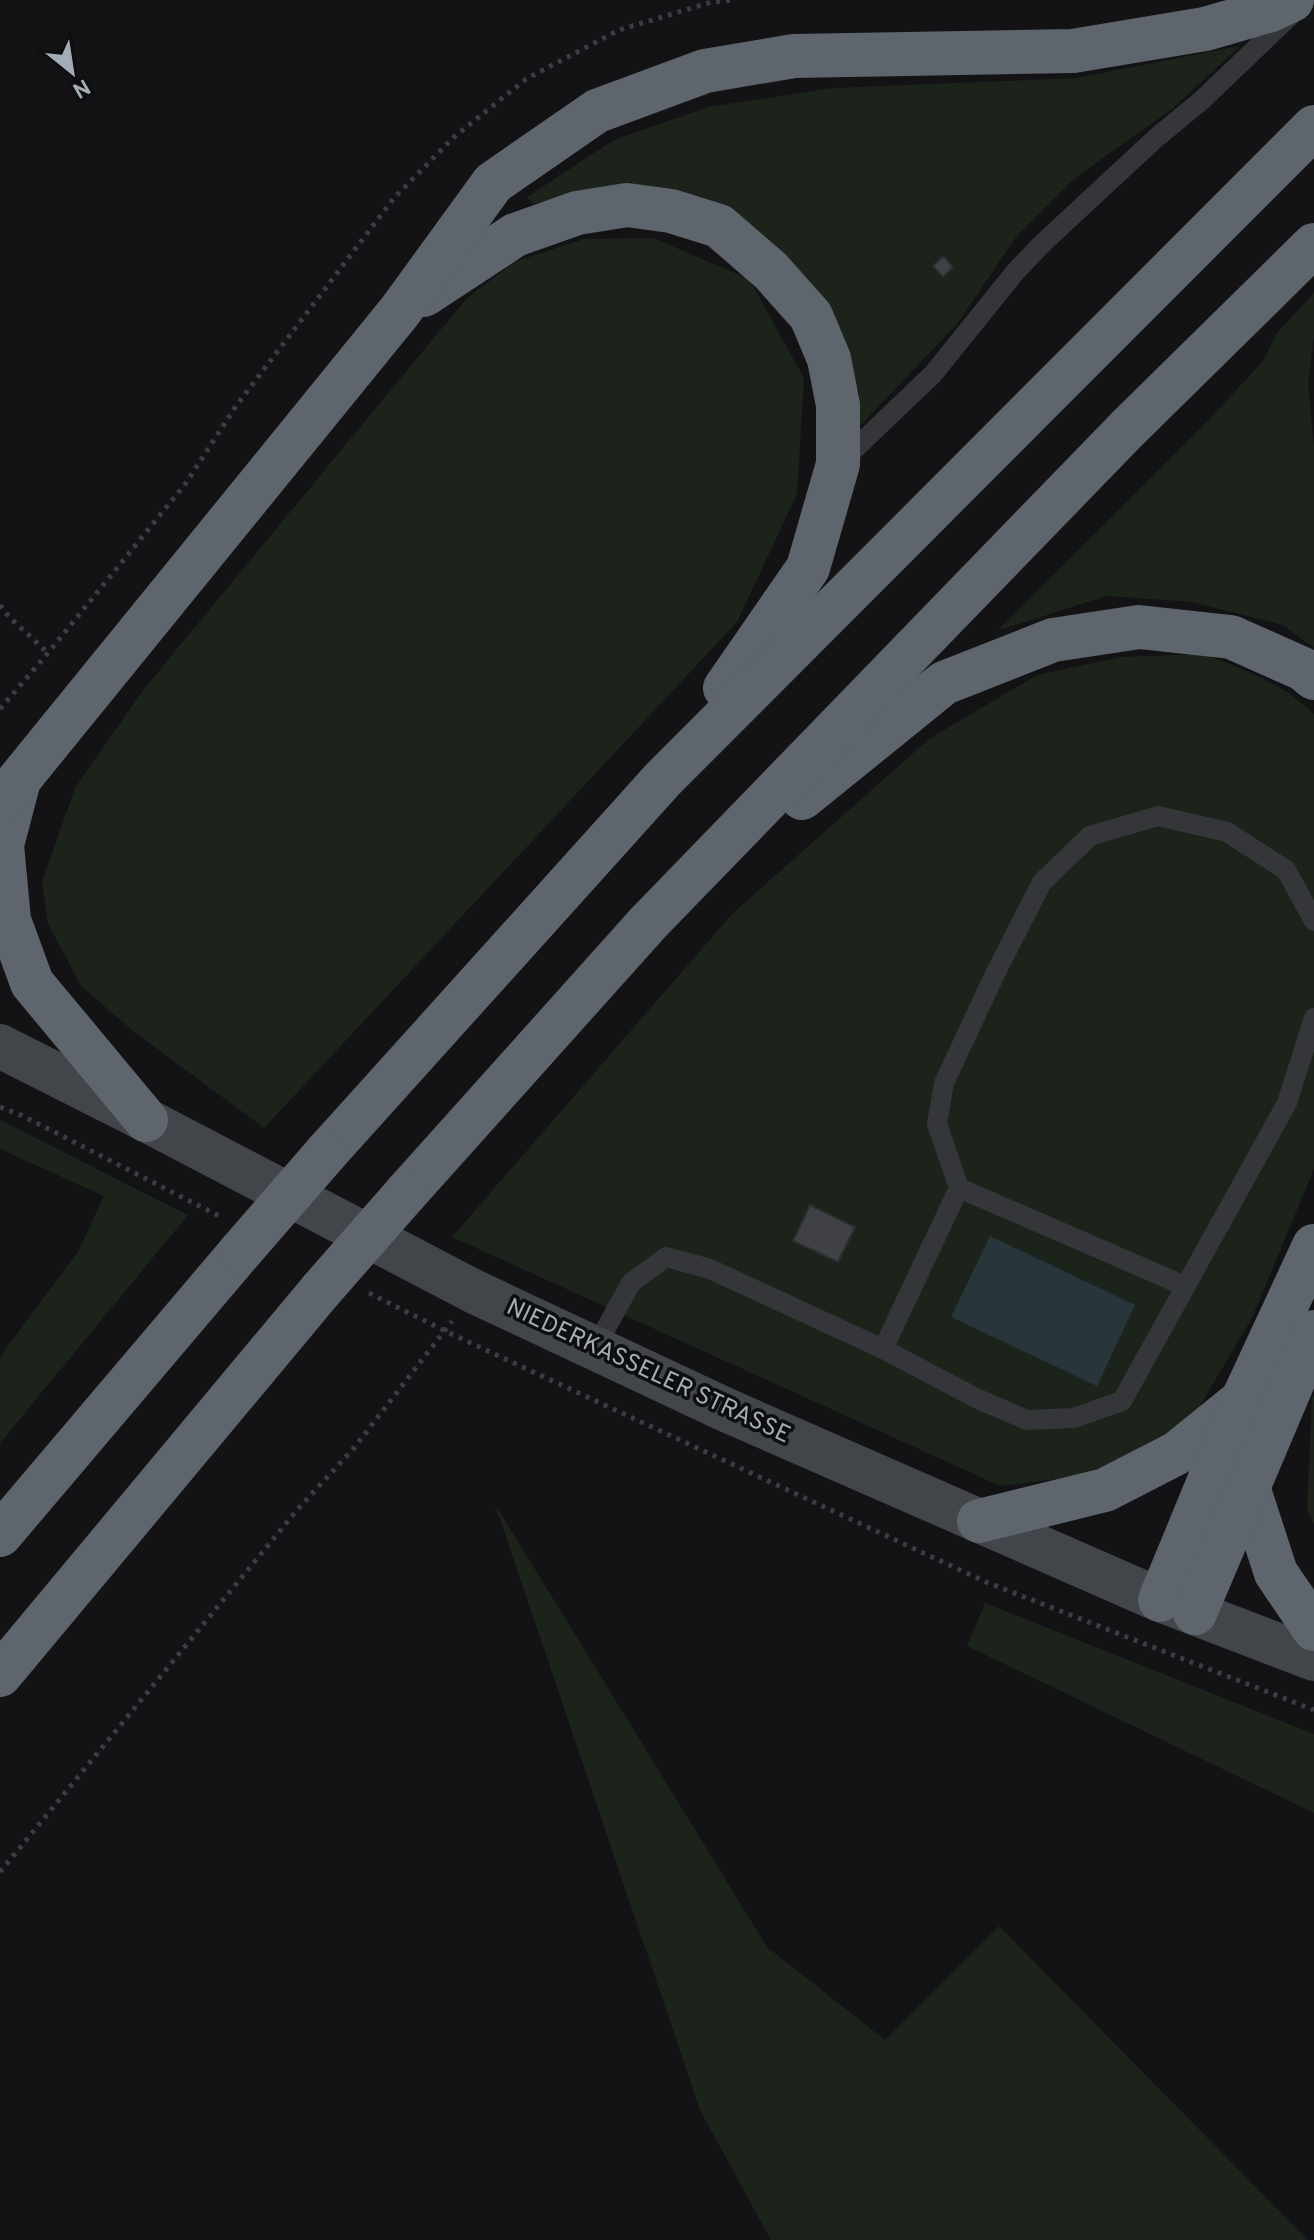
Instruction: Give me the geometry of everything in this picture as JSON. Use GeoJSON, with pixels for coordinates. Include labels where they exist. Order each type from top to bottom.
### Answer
{"type":"FeatureCollection","features":[{"type":"Feature","properties":{"kind":"highway"},"geometry":{"type":"LineString","coordinates":[[146,1120],[32,983],[9,920],[2,845],[6,791],[400,311],[493,183],[597,111],[705,71],[794,56],[1073,51],[1205,29],[1271,10],[1292,0]]}},
{"type":"Feature","properties":{"kind":"highway"},"geometry":{"type":"LineString","coordinates":[[0,1535],[326,1153],[663,779],[1314,127]]}},
{"type":"Feature","properties":{"kind":"highway"},"geometry":{"type":"LineString","coordinates":[[400,311],[515,235],[577,213],[627,205],[671,211],[719,226],[771,271],[811,316],[829,359],[838,405],[838,464],[808,568],[663,779]]}},
{"type":"Feature","properties":{"kind":"highway"},"geometry":{"type":"LineString","coordinates":[[0,1675],[321,1290],[648,923],[1127,429],[1314,245]]}},
{"type":"Feature","properties":{"kind":"highway"},"geometry":{"type":"LineString","coordinates":[[648,923],[944,683],[1053,640],[1139,627],[1231,637],[1303,669],[1314,678]]}},
{"type":"Feature","properties":{"kind":"highway"},"geometry":{"type":"LineString","coordinates":[[1177,1607],[1242,1401],[1314,1246]]}},
{"type":"Feature","properties":{"kind":"highway"},"geometry":{"type":"LineString","coordinates":[[1177,1607],[1249,1490],[1313,1335]]}},
{"type":"Feature","properties":{"kind":"highway"},"geometry":{"type":"LineString","coordinates":[[979,1521],[1105,1490],[1177,1453],[1242,1401]]}},
{"type":"Feature","properties":{"kind":"highway"},"geometry":{"type":"LineString","coordinates":[[1249,1490],[1276,1573],[1314,1629]]}},
{"type":"Feature","properties":{"kind":"main road","name":"NIEDERKASSELER STRASSE"},"geometry":{"type":"LineString","coordinates":[[0,1046],[473,1291],[724,1409],[1177,1607],[1314,1659]]}},
{"type":"Feature","properties":{"kind":"lane"},"geometry":{"type":"LineString","coordinates":[[838,464],[933,374],[1016,271],[1044,242],[1156,138],[1202,100],[1307,0]]}},
{"type":"Feature","properties":{"kind":"lane"},"geometry":{"type":"LineString","coordinates":[[883,1349],[959,1188],[937,1124],[944,1083],[1042,882],[1090,836],[1158,816],[1227,832],[1286,870],[1314,921]]}},
{"type":"Feature","properties":{"kind":"lane"},"geometry":{"type":"LineString","coordinates":[[595,1348],[631,1283],[666,1257],[710,1269],[1027,1420],[1074,1418],[1122,1401],[1287,1103],[1314,1018]]}},
{"type":"Feature","properties":{"kind":"lane"},"geometry":{"type":"LineString","coordinates":[[959,1188],[1185,1286]]}},
{"type":"Feature","properties":{"kind":"path"},"geometry":{"type":"LineString","coordinates":[[0,709],[186,483],[236,406],[394,198],[454,137],[526,79],[619,30],[712,2],[736,0]]}},
{"type":"Feature","properties":{"kind":"path"},"geometry":{"type":"LineString","coordinates":[[0,605],[48,653]]}},
{"type":"Feature","properties":{"kind":"path"},"geometry":{"type":"LineString","coordinates":[[0,1872],[297,1510],[354,1448],[473,1291]]}},
{"type":"Feature","properties":{"kind":"shaded area"},"geometry":{"type":"Polygon","coordinates":[[[1240,46],[1172,109],[1075,178],[1016,237],[958,323],[857,429],[859,392],[820,299],[778,252],[562,197],[533,204],[527,197],[614,140],[708,107],[833,88],[1076,78],[1240,46]]]}},
{"type":"Feature","properties":{"kind":"shaded area"},"geometry":{"type":"Polygon","coordinates":[[[653,238],[749,279],[804,378],[797,494],[737,622],[264,1128],[132,1030],[81,986],[48,924],[42,881],[75,788],[143,690],[466,299],[514,262],[584,239],[653,238]]]}},
{"type":"Feature","properties":{"kind":"shaded area"},"geometry":{"type":"Polygon","coordinates":[[[1314,293],[1314,336],[1308,383],[1314,447],[1314,648],[1283,625],[1192,602],[1106,596],[997,631],[1206,423],[1263,361],[1276,334],[1314,293]]]}},
{"type":"Feature","properties":{"kind":"shaded area"},"geometry":{"type":"Polygon","coordinates":[[[1203,654],[1276,685],[1314,714],[1314,1169],[1252,1318],[1197,1411],[1151,1447],[1085,1476],[1000,1486],[452,1237],[732,914],[929,739],[1037,675],[1121,657],[1203,654]]]}},
{"type":"Feature","properties":{"kind":"shaded area"},"geometry":{"type":"Polygon","coordinates":[[[0,1120],[188,1215],[0,1443],[0,1357],[79,1250],[104,1196],[0,1149],[0,1120]]]}},
{"type":"Feature","properties":{"kind":"shaded area"},"geometry":{"type":"Polygon","coordinates":[[[990,1236],[1135,1305],[1097,1386],[951,1317],[990,1236]]]}},
{"type":"Feature","properties":{"kind":"shaded area"},"geometry":{"type":"Polygon","coordinates":[[[1314,1395],[1314,1524],[1307,1509],[1314,1395]]]}},
{"type":"Feature","properties":{"kind":"shaded area"},"geometry":{"type":"Polygon","coordinates":[[[495,1504],[767,1947],[885,2040],[999,1926],[1308,2240],[771,2240],[700,2110],[495,1504]]]}},
{"type":"Feature","properties":{"kind":"shaded area"},"geometry":{"type":"Polygon","coordinates":[[[985,1603],[1314,1734],[1314,1813],[967,1646],[985,1603]]]}},
{"type":"Feature","properties":{"kind":"building"},"geometry":{"type":"Polygon","coordinates":[[[943,256],[953,267],[943,277],[933,266],[943,256]]]}},
{"type":"Feature","properties":{"kind":"building"},"geometry":{"type":"Polygon","coordinates":[[[810,1205],[855,1227],[838,1262],[793,1241],[810,1205]]]}}]}
